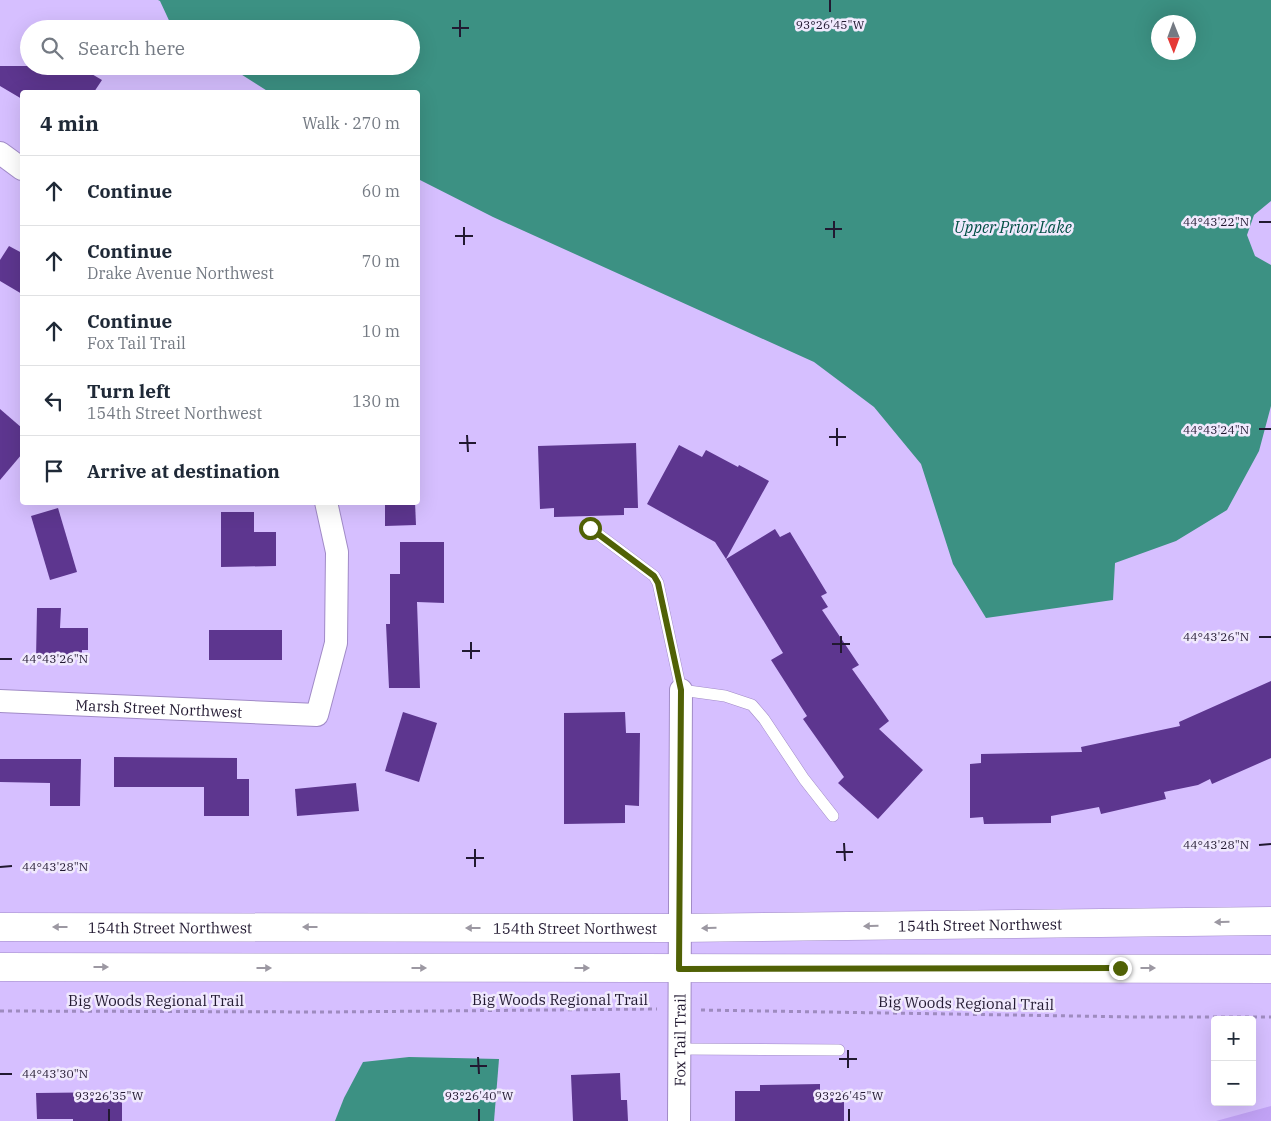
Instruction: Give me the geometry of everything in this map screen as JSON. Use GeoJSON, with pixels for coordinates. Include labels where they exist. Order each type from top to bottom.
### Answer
{"type":"FeatureCollection","features":[{"type":"Feature","properties":{"kind":"street"},"geometry":{"type":"LineString","coordinates":[[0,153],[20,168]]}},
{"type":"Feature","properties":{"kind":"street","name":"Marsh Street Northwest"},"geometry":{"type":"LineString","coordinates":[[0,701],[317,715],[336,643],[337,552],[327,505]]}},
{"type":"Feature","properties":{"kind":"street","name":"Fox Tail Trail"},"geometry":{"type":"LineString","coordinates":[[679,1121],[681,690]]}},
{"type":"Feature","properties":{"kind":"street","name":"154th Street Northwest"},"geometry":{"type":"LineString","coordinates":[[0,927],[679,928],[1271,921]]}},
{"type":"Feature","properties":{"kind":"street"},"geometry":{"type":"LineString","coordinates":[[1199,968],[1271,956]]}},
{"type":"Feature","properties":{"kind":"street"},"geometry":{"type":"LineString","coordinates":[[0,967],[1271,969]]}},
{"type":"Feature","properties":{"kind":"lane"},"geometry":{"type":"LineString","coordinates":[[590,528],[654,576],[658,583],[681,690],[725,696],[752,705],[764,718],[804,780],[833,816]]}},
{"type":"Feature","properties":{"kind":"lane"},"geometry":{"type":"LineString","coordinates":[[679,1049],[839,1050]]}},
{"type":"Feature","properties":{"kind":"path","name":"Big Woods Regional Trail"},"geometry":{"type":"LineString","coordinates":[[0,1011],[338,1012],[679,1009],[1126,1017],[1271,1017]]}},
{"type":"Feature","properties":{"kind":"shaded area"},"geometry":{"type":"Polygon","coordinates":[[[1271,1106],[1271,1121],[1216,1121],[1271,1106]]]}},
{"type":"Feature","properties":{"kind":"water","name":"Upper Prior Lake"},"geometry":{"type":"Polygon","coordinates":[[[158,0],[1271,0],[1271,201],[1254,215],[1247,235],[1255,256],[1271,265],[1271,406],[1259,451],[1227,510],[1176,541],[1115,563],[1113,600],[986,618],[953,564],[921,464],[874,407],[814,362],[493,217],[420,180],[420,90],[266,90],[242,75],[420,75],[420,20],[169,20],[158,0]]]}},
{"type":"Feature","properties":{"kind":"water"},"geometry":{"type":"Polygon","coordinates":[[[409,1057],[499,1059],[494,1121],[335,1121],[344,1098],[363,1062],[409,1057]]]}},
{"type":"Feature","properties":{"kind":"building"},"geometry":{"type":"Polygon","coordinates":[[[0,66],[20,66],[20,75],[93,75],[102,80],[95,90],[20,90],[20,98],[0,86],[0,66]]]}},
{"type":"Feature","properties":{"kind":"building"},"geometry":{"type":"Polygon","coordinates":[[[9,246],[20,252],[20,293],[0,281],[0,260],[9,246]]]}},
{"type":"Feature","properties":{"kind":"building"},"geometry":{"type":"Polygon","coordinates":[[[0,409],[20,426],[20,456],[0,480],[0,409]]]}},
{"type":"Feature","properties":{"kind":"building"},"geometry":{"type":"Polygon","coordinates":[[[636,443],[638,508],[624,508],[624,515],[554,517],[554,508],[540,509],[538,446],[636,443]]]}},
{"type":"Feature","properties":{"kind":"building"},"geometry":{"type":"Polygon","coordinates":[[[679,445],[702,457],[706,450],[769,481],[726,559],[715,542],[647,504],[679,445]]]}},
{"type":"Feature","properties":{"kind":"building"},"geometry":{"type":"Polygon","coordinates":[[[385,505],[415,505],[416,525],[385,526],[385,505]]]}},
{"type":"Feature","properties":{"kind":"building"},"geometry":{"type":"Polygon","coordinates":[[[58,508],[77,572],[50,580],[31,516],[58,508]]]}},
{"type":"Feature","properties":{"kind":"building"},"geometry":{"type":"Polygon","coordinates":[[[221,512],[254,512],[254,532],[276,532],[276,566],[221,567],[221,512]]]}},
{"type":"Feature","properties":{"kind":"building"},"geometry":{"type":"Polygon","coordinates":[[[775,529],[780,537],[790,532],[827,593],[821,596],[828,607],[822,610],[859,665],[852,669],[889,721],[879,729],[923,770],[878,819],[838,783],[844,777],[803,719],[807,716],[771,660],[783,653],[726,559],[775,529]]]}},
{"type":"Feature","properties":{"kind":"building"},"geometry":{"type":"Polygon","coordinates":[[[400,542],[444,542],[444,603],[417,602],[420,688],[389,688],[386,624],[390,624],[390,574],[400,574],[400,542]]]}},
{"type":"Feature","properties":{"kind":"building"},"geometry":{"type":"Polygon","coordinates":[[[37,608],[61,608],[60,628],[88,628],[88,650],[82,650],[82,659],[36,659],[37,608]]]}},
{"type":"Feature","properties":{"kind":"building"},"geometry":{"type":"Polygon","coordinates":[[[209,630],[282,630],[282,660],[209,660],[209,630]]]}},
{"type":"Feature","properties":{"kind":"building"},"geometry":{"type":"Polygon","coordinates":[[[1271,681],[1271,758],[1212,784],[1210,779],[1198,785],[1164,792],[1166,799],[1101,814],[1099,807],[1051,816],[1051,823],[984,824],[983,817],[970,818],[970,764],[981,763],[981,754],[1082,752],[1081,747],[1180,726],[1179,722],[1271,681]]]}},
{"type":"Feature","properties":{"kind":"building"},"geometry":{"type":"Polygon","coordinates":[[[403,712],[437,723],[419,782],[385,771],[403,712]]]}},
{"type":"Feature","properties":{"kind":"building"},"geometry":{"type":"Polygon","coordinates":[[[625,712],[626,733],[640,733],[639,806],[625,805],[625,823],[564,824],[564,713],[625,712]]]}},
{"type":"Feature","properties":{"kind":"building"},"geometry":{"type":"Polygon","coordinates":[[[114,757],[237,758],[237,779],[249,779],[249,816],[204,816],[204,787],[114,787],[114,757]]]}},
{"type":"Feature","properties":{"kind":"building"},"geometry":{"type":"Polygon","coordinates":[[[0,759],[81,759],[80,806],[50,806],[50,783],[0,782],[0,759]]]}},
{"type":"Feature","properties":{"kind":"building"},"geometry":{"type":"Polygon","coordinates":[[[356,783],[359,811],[297,816],[295,789],[356,783]]]}},
{"type":"Feature","properties":{"kind":"building"},"geometry":{"type":"Polygon","coordinates":[[[620,1073],[621,1100],[627,1100],[628,1121],[573,1121],[571,1075],[620,1073]]]}},
{"type":"Feature","properties":{"kind":"building"},"geometry":{"type":"Polygon","coordinates":[[[820,1084],[820,1091],[844,1091],[844,1121],[735,1121],[735,1091],[760,1091],[760,1085],[820,1084]]]}},
{"type":"Feature","properties":{"kind":"building"},"geometry":{"type":"Polygon","coordinates":[[[122,1092],[122,1121],[37,1119],[36,1093],[122,1092]]]}},
{"type":"Feature","properties":{"kind":"route"},"geometry":{"type":"LineString","coordinates":[[590,528],[654,576],[658,583],[681,690],[679,969],[1120,968]]}}]}
